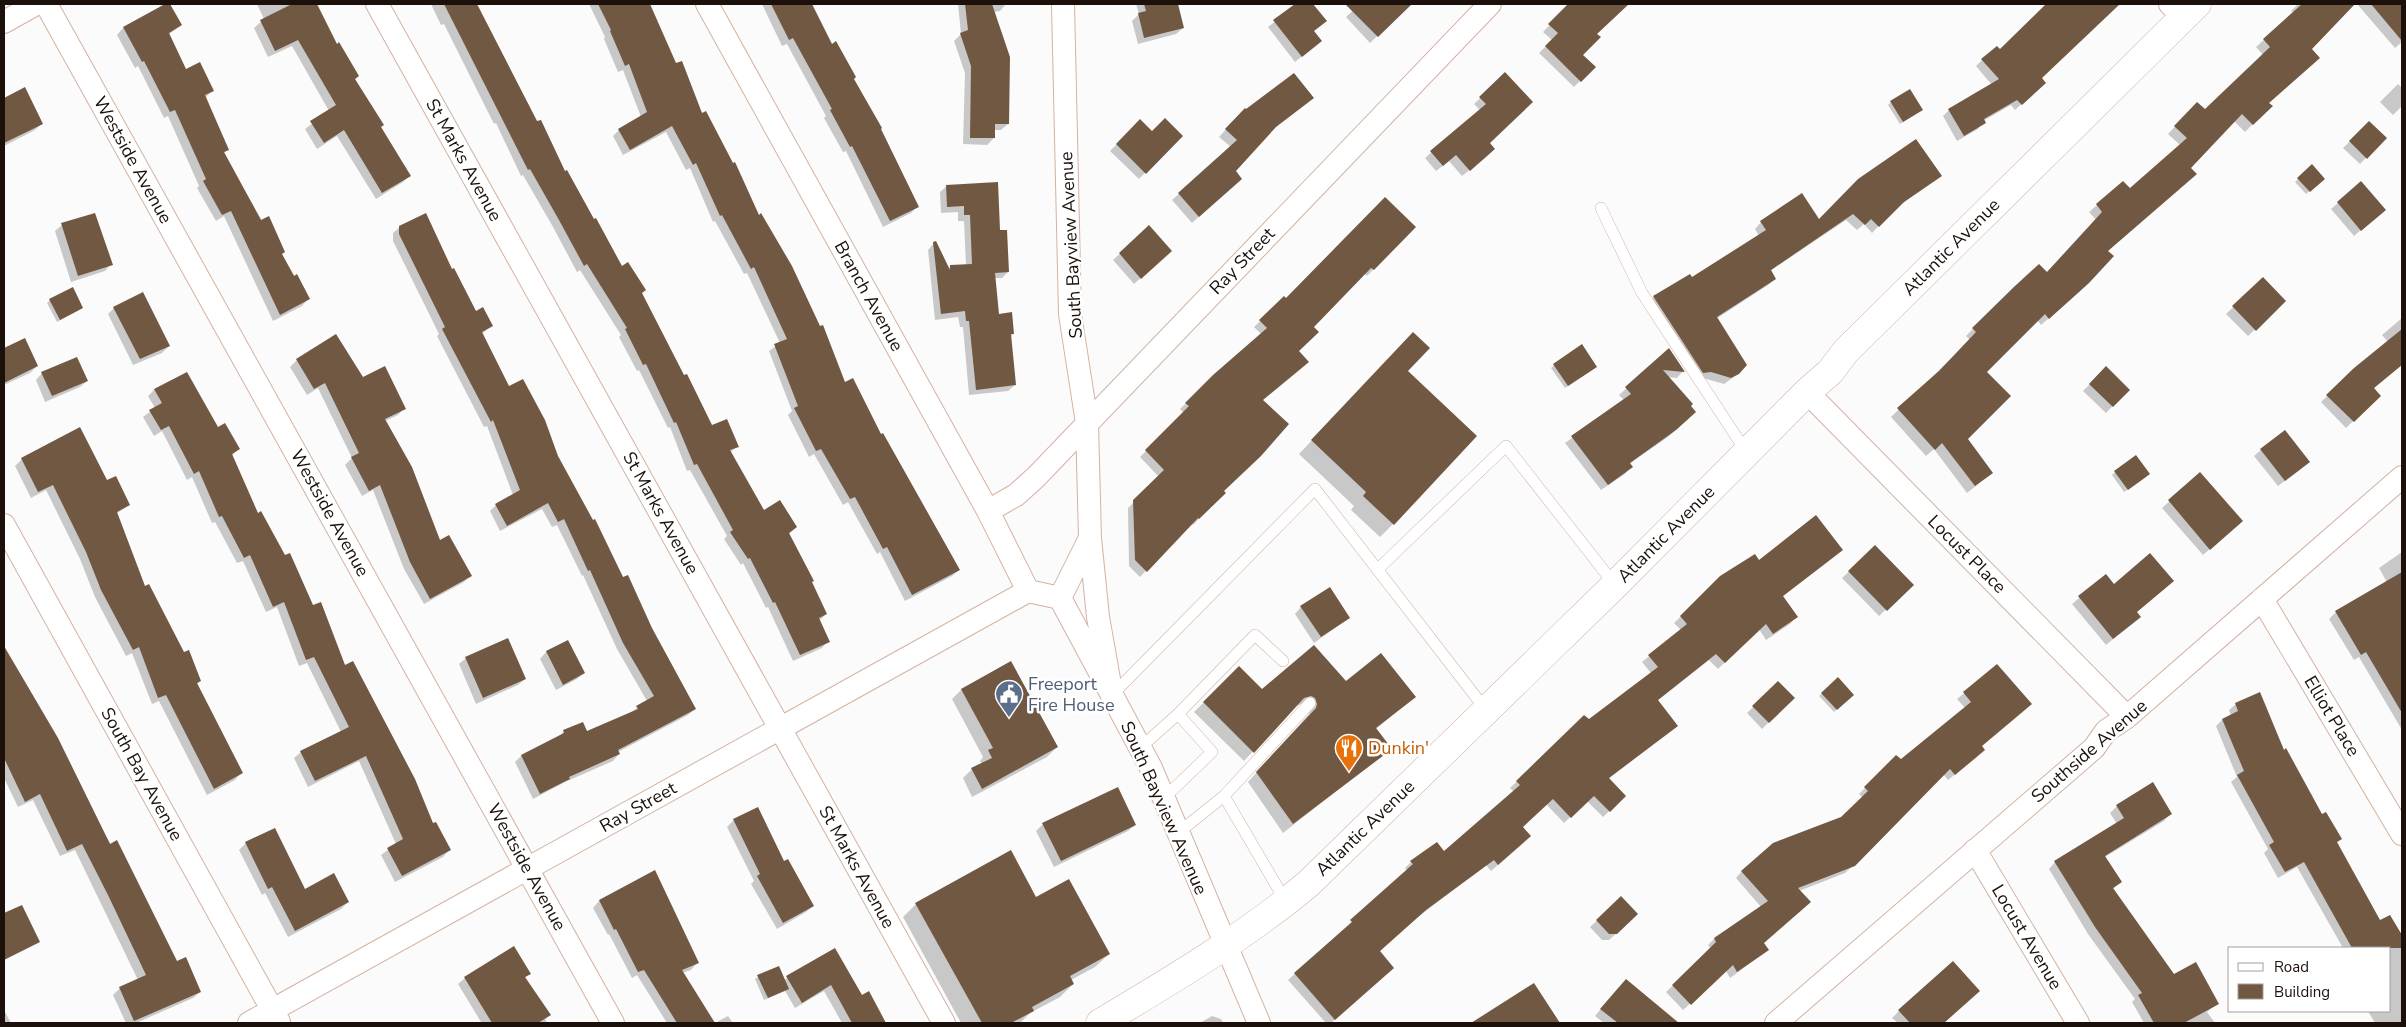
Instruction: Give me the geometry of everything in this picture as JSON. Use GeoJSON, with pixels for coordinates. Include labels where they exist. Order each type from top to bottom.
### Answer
{"type":"FeatureCollection","features":[{"type":"Feature","properties":{"kind":"main road","name":"Atlantic Avenue"},"geometry":{"type":"LineString","coordinates":[[1100,1023],[1226,947],[1308,884],[1615,585],[1807,392],[1830,372],[1846,351],[2183,8]]}},
{"type":"Feature","properties":{"kind":"street"},"geometry":{"type":"LineString","coordinates":[[4,22],[36,4]]}},
{"type":"Feature","properties":{"kind":"street","name":"Westside Avenue"},"geometry":{"type":"LineString","coordinates":[[46,4],[614,1023]]}},
{"type":"Feature","properties":{"kind":"street","name":"St Marks Avenue"},"geometry":{"type":"LineString","coordinates":[[377,4],[944,1023]]}},
{"type":"Feature","properties":{"kind":"street","name":"Branch Avenue"},"geometry":{"type":"LineString","coordinates":[[707,4],[988,511],[1028,591]]}},
{"type":"Feature","properties":{"kind":"street","name":"South Bayview Avenue"},"geometry":{"type":"LineString","coordinates":[[1063,4],[1070,314],[1087,424],[1090,538],[1060,598],[1140,748],[1164,799],[1258,1023]]}},
{"type":"Feature","properties":{"kind":"street","name":"Ray Street"},"geometry":{"type":"LineString","coordinates":[[988,511],[1016,496],[1490,4]]}},
{"type":"Feature","properties":{"kind":"street","name":"Locust Place"},"geometry":{"type":"LineString","coordinates":[[1807,392],[2127,717]]}},
{"type":"Feature","properties":{"kind":"street","name":"Southside Avenue"},"geometry":{"type":"LineString","coordinates":[[1776,1023],[2094,748],[2106,731],[2127,717],[2402,477]]}},
{"type":"Feature","properties":{"kind":"street","name":"South Bay Avenue"},"geometry":{"type":"LineString","coordinates":[[4,525],[276,1017]]}},
{"type":"Feature","properties":{"kind":"street"},"geometry":{"type":"LineString","coordinates":[[1090,538],[1098,617],[1112,696]]}},
{"type":"Feature","properties":{"kind":"street"},"geometry":{"type":"LineString","coordinates":[[1028,591],[1060,598]]}},
{"type":"Feature","properties":{"kind":"street","name":"Ray Street"},"geometry":{"type":"LineString","coordinates":[[249,1023],[276,1017],[528,868],[1028,591]]}},
{"type":"Feature","properties":{"kind":"street","name":"Elliot Place"},"geometry":{"type":"LineString","coordinates":[[2262,599],[2402,834]]}},
{"type":"Feature","properties":{"kind":"street","name":"Locust Avenue"},"geometry":{"type":"LineString","coordinates":[[1975,850],[2078,1023]]}},
{"type":"Feature","properties":{"kind":"lane"},"geometry":{"type":"LineString","coordinates":[[1601,208],[1642,293],[1747,452]]}},
{"type":"Feature","properties":{"kind":"lane"},"geometry":{"type":"LineString","coordinates":[[1377,570],[1506,446],[1615,585]]}},
{"type":"Feature","properties":{"kind":"lane"},"geometry":{"type":"LineString","coordinates":[[1112,696],[1315,489],[1486,710]]}},
{"type":"Feature","properties":{"kind":"lane"},"geometry":{"type":"LineString","coordinates":[[1140,748],[1178,714],[1255,634],[1283,661]]}},
{"type":"Feature","properties":{"kind":"lane"},"geometry":{"type":"LineString","coordinates":[[1178,833],[1224,796],[1310,702]]}},
{"type":"Feature","properties":{"kind":"lane"},"geometry":{"type":"LineString","coordinates":[[1164,799],[1212,752],[1178,714]]}},
{"type":"Feature","properties":{"kind":"lane"},"geometry":{"type":"LineString","coordinates":[[1224,796],[1286,902]]}},
{"type":"Feature","properties":{"kind":"building"},"geometry":{"type":"Polygon","coordinates":[[[165,4],[170,4],[182,25],[169,33],[186,69],[200,62],[214,91],[205,95],[229,150],[224,152],[261,220],[269,216],[285,252],[282,254],[294,276],[297,274],[310,299],[280,315],[231,211],[222,215],[203,181],[206,179],[175,110],[170,112],[144,61],[142,62],[123,27],[165,4]]]}},
{"type":"Feature","properties":{"kind":"building"},"geometry":{"type":"Polygon","coordinates":[[[292,4],[317,4],[337,44],[339,42],[359,76],[355,79],[384,125],[381,127],[411,176],[382,193],[344,130],[324,143],[310,121],[336,105],[298,40],[275,51],[260,20],[292,4]]]}},
{"type":"Feature","properties":{"kind":"building"},"geometry":{"type":"Polygon","coordinates":[[[444,4],[477,4],[537,121],[541,120],[565,171],[567,170],[594,219],[596,218],[622,266],[628,262],[646,290],[642,293],[684,375],[687,374],[712,425],[727,419],[739,447],[730,450],[764,510],[780,500],[797,527],[789,533],[814,581],[812,582],[827,614],[819,618],[830,642],[800,655],[775,602],[773,603],[750,558],[748,559],[730,532],[733,530],[697,464],[694,465],[676,422],[674,423],[646,364],[643,365],[625,329],[627,328],[587,264],[584,266],[530,169],[528,170],[444,4]]]}},
{"type":"Feature","properties":{"kind":"building"},"geometry":{"type":"Polygon","coordinates":[[[598,4],[650,4],[676,63],[682,61],[702,113],[706,111],[733,163],[735,162],[759,215],[761,213],[792,266],[820,326],[823,325],[845,382],[853,378],[881,434],[883,433],[960,570],[912,595],[887,547],[883,549],[855,497],[850,499],[821,449],[816,451],[794,408],[798,406],[774,344],[787,339],[754,267],[751,269],[722,215],[720,216],[696,163],[693,165],[672,126],[630,150],[618,129],[647,112],[629,64],[625,66],[611,30],[598,4]]]}},
{"type":"Feature","properties":{"kind":"building"},"geometry":{"type":"Polygon","coordinates":[[[771,4],[812,4],[832,44],[836,41],[856,77],[854,79],[882,128],[919,207],[890,221],[852,146],[850,147],[830,110],[832,109],[793,38],[789,40],[771,4]]]}},
{"type":"Feature","properties":{"kind":"building"},"geometry":{"type":"Polygon","coordinates":[[[965,4],[992,4],[1010,57],[1009,124],[995,124],[995,138],[970,138],[971,66],[960,33],[968,30],[965,4]]]}},
{"type":"Feature","properties":{"kind":"building"},"geometry":{"type":"Polygon","coordinates":[[[1144,4],[1178,4],[1184,28],[1144,38],[1138,13],[1146,11],[1144,4]]]}},
{"type":"Feature","properties":{"kind":"building"},"geometry":{"type":"Polygon","coordinates":[[[1295,4],[1313,4],[1327,21],[1314,31],[1322,41],[1302,57],[1273,20],[1295,4]]]}},
{"type":"Feature","properties":{"kind":"building"},"geometry":{"type":"Polygon","coordinates":[[[1345,4],[1412,4],[1378,37],[1345,4]]]}},
{"type":"Feature","properties":{"kind":"building"},"geometry":{"type":"Polygon","coordinates":[[[1568,4],[1629,4],[1597,34],[1601,37],[1583,55],[1596,67],[1581,82],[1545,46],[1558,33],[1548,24],[1568,4]]]}},
{"type":"Feature","properties":{"kind":"building"},"geometry":{"type":"Polygon","coordinates":[[[2046,4],[2120,4],[2042,78],[2046,83],[2022,105],[2017,100],[1984,119],[1986,123],[1964,136],[1948,109],[1999,79],[1981,59],[1997,46],[2000,49],[2046,4]]]}},
{"type":"Feature","properties":{"kind":"building"},"geometry":{"type":"Polygon","coordinates":[[[2302,4],[2355,4],[2312,49],[2320,58],[2269,103],[2273,106],[2253,125],[2242,114],[2191,168],[2197,174],[2108,251],[2114,256],[2089,283],[2049,319],[2045,314],[1987,372],[2011,396],[1968,439],[1993,473],[1975,486],[1942,443],[1935,450],[1897,408],[1939,371],[1976,332],[1972,328],[2039,264],[2047,272],[2102,212],[2096,204],[2123,181],[2130,188],[2187,138],[2174,126],[2197,102],[2205,109],[2270,47],[2263,39],[2302,4]]]}},
{"type":"Feature","properties":{"kind":"building"},"geometry":{"type":"Polygon","coordinates":[[[2371,4],[2402,4],[2402,41],[2371,4]]]}},
{"type":"Feature","properties":{"kind":"building"},"geometry":{"type":"Polygon","coordinates":[[[1505,72],[1533,102],[1490,143],[1495,149],[1470,171],[1456,155],[1443,166],[1430,151],[1486,104],[1479,97],[1505,72]]]}},
{"type":"Feature","properties":{"kind":"building"},"geometry":{"type":"Polygon","coordinates":[[[1294,73],[1314,98],[1276,127],[1236,171],[1242,179],[1199,217],[1178,193],[1237,140],[1225,129],[1245,108],[1294,73]]]}},
{"type":"Feature","properties":{"kind":"building"},"geometry":{"type":"Polygon","coordinates":[[[25,87],[43,124],[4,143],[4,98],[25,87]]]}},
{"type":"Feature","properties":{"kind":"building"},"geometry":{"type":"Polygon","coordinates":[[[1910,89],[1923,110],[1903,122],[1890,101],[1910,89]]]}},
{"type":"Feature","properties":{"kind":"building"},"geometry":{"type":"Polygon","coordinates":[[[1165,118],[1183,136],[1146,174],[1116,144],[1140,119],[1152,131],[1165,118]]]}},
{"type":"Feature","properties":{"kind":"building"},"geometry":{"type":"Polygon","coordinates":[[[2369,121],[2387,138],[2367,159],[2349,141],[2369,121]]]}},
{"type":"Feature","properties":{"kind":"building"},"geometry":{"type":"Polygon","coordinates":[[[1916,139],[1942,176],[1904,202],[1879,227],[1871,219],[1865,225],[1853,214],[1771,270],[1776,279],[1717,317],[1747,365],[1739,374],[1731,378],[1711,372],[1703,373],[1653,296],[1690,274],[1692,277],[1766,230],[1760,221],[1802,193],[1819,219],[1858,179],[1916,139]]]}},
{"type":"Feature","properties":{"kind":"building"},"geometry":{"type":"Polygon","coordinates":[[[2312,164],[2325,179],[2310,192],[2297,178],[2312,164]]]}},
{"type":"Feature","properties":{"kind":"building"},"geometry":{"type":"Polygon","coordinates":[[[2361,181],[2386,210],[2361,231],[2337,202],[2361,181]]]}},
{"type":"Feature","properties":{"kind":"building"},"geometry":{"type":"Polygon","coordinates":[[[998,182],[1000,230],[1007,230],[1009,272],[995,273],[999,314],[1012,312],[1014,334],[1011,334],[1016,385],[976,390],[969,321],[966,321],[965,311],[941,314],[933,242],[936,241],[950,270],[950,265],[972,264],[970,215],[964,215],[964,206],[947,207],[946,185],[998,182]]]}},
{"type":"Feature","properties":{"kind":"building"},"geometry":{"type":"Polygon","coordinates":[[[1385,197],[1416,227],[1374,270],[1371,268],[1314,327],[1319,332],[1299,351],[1309,362],[1263,400],[1289,424],[1261,456],[1224,491],[1226,493],[1198,518],[1147,572],[1135,560],[1133,500],[1164,470],[1145,450],[1189,406],[1185,403],[1213,375],[1267,328],[1259,320],[1284,296],[1286,298],[1385,197]]]}},
{"type":"Feature","properties":{"kind":"building"},"geometry":{"type":"Polygon","coordinates":[[[95,213],[113,265],[78,276],[61,223],[95,213]]]}},
{"type":"Feature","properties":{"kind":"building"},"geometry":{"type":"Polygon","coordinates":[[[426,213],[452,269],[454,268],[476,311],[483,307],[493,326],[482,332],[509,386],[523,379],[545,420],[558,456],[593,520],[595,519],[623,577],[628,575],[652,628],[696,709],[618,750],[620,754],[569,777],[570,779],[540,794],[521,755],[564,733],[563,730],[583,722],[587,731],[638,709],[636,706],[654,696],[623,643],[590,570],[588,571],[564,519],[558,522],[548,503],[507,526],[495,504],[520,490],[493,420],[491,422],[442,329],[445,327],[399,234],[399,226],[426,213]]]}},
{"type":"Feature","properties":{"kind":"building"},"geometry":{"type":"Polygon","coordinates":[[[1149,225],[1172,251],[1141,279],[1119,253],[1149,225]]]}},
{"type":"Feature","properties":{"kind":"building"},"geometry":{"type":"Polygon","coordinates":[[[2263,277],[2286,301],[2256,331],[2232,306],[2263,277]]]}},
{"type":"Feature","properties":{"kind":"building"},"geometry":{"type":"Polygon","coordinates":[[[73,287],[83,308],[60,320],[49,299],[73,287]]]}},
{"type":"Feature","properties":{"kind":"building"},"geometry":{"type":"Polygon","coordinates":[[[143,292],[170,346],[140,359],[113,307],[143,292]]]}},
{"type":"Feature","properties":{"kind":"building"},"geometry":{"type":"Polygon","coordinates":[[[2402,329],[2402,365],[2374,388],[2381,396],[2354,422],[2326,395],[2354,368],[2402,329]]]}},
{"type":"Feature","properties":{"kind":"building"},"geometry":{"type":"Polygon","coordinates":[[[1413,332],[1430,348],[1408,371],[1477,436],[1394,525],[1363,496],[1366,492],[1311,440],[1413,332]]]}},
{"type":"Feature","properties":{"kind":"building"},"geometry":{"type":"Polygon","coordinates":[[[336,334],[363,377],[385,366],[406,409],[385,419],[412,467],[440,540],[449,535],[472,576],[430,599],[410,562],[380,485],[369,491],[351,457],[359,453],[325,383],[314,389],[296,359],[336,334]]]}},
{"type":"Feature","properties":{"kind":"building"},"geometry":{"type":"Polygon","coordinates":[[[25,338],[38,366],[4,383],[4,348],[25,338]]]}},
{"type":"Feature","properties":{"kind":"building"},"geometry":{"type":"Polygon","coordinates":[[[1582,344],[1597,367],[1568,386],[1553,364],[1582,344]]]}},
{"type":"Feature","properties":{"kind":"building"},"geometry":{"type":"Polygon","coordinates":[[[1669,348],[1685,372],[1663,370],[1693,404],[1691,406],[1696,412],[1676,430],[1630,463],[1633,467],[1608,485],[1571,436],[1631,394],[1625,387],[1669,348]]]}},
{"type":"Feature","properties":{"kind":"building"},"geometry":{"type":"Polygon","coordinates":[[[77,357],[88,381],[52,396],[41,372],[77,357]]]}},
{"type":"Feature","properties":{"kind":"building"},"geometry":{"type":"Polygon","coordinates":[[[2106,366],[2130,390],[2113,407],[2089,384],[2106,366]]]}},
{"type":"Feature","properties":{"kind":"building"},"geometry":{"type":"Polygon","coordinates":[[[187,372],[218,427],[225,423],[240,449],[232,454],[258,513],[261,511],[285,555],[290,553],[313,605],[321,602],[345,665],[353,661],[415,779],[433,823],[436,822],[451,850],[402,876],[387,848],[403,839],[366,756],[315,781],[300,751],[349,727],[314,657],[306,660],[284,602],[273,607],[250,555],[244,558],[222,516],[219,517],[199,471],[194,474],[169,426],[161,430],[149,410],[162,403],[154,389],[187,372]]]}},
{"type":"Feature","properties":{"kind":"building"},"geometry":{"type":"Polygon","coordinates":[[[80,427],[107,480],[116,476],[130,505],[117,512],[145,586],[149,584],[184,652],[189,650],[201,681],[197,683],[243,773],[214,789],[166,695],[158,698],[139,647],[133,650],[101,590],[86,552],[53,485],[38,492],[21,458],[80,427]]]}},
{"type":"Feature","properties":{"kind":"building"},"geometry":{"type":"Polygon","coordinates":[[[2285,430],[2310,462],[2285,481],[2260,449],[2285,430]]]}},
{"type":"Feature","properties":{"kind":"building"},"geometry":{"type":"Polygon","coordinates":[[[2136,455],[2150,474],[2128,490],[2114,471],[2136,455]]]}},
{"type":"Feature","properties":{"kind":"building"},"geometry":{"type":"Polygon","coordinates":[[[2200,472],[2243,521],[2210,550],[2168,500],[2200,472]]]}},
{"type":"Feature","properties":{"kind":"building"},"geometry":{"type":"Polygon","coordinates":[[[1816,515],[1843,550],[1783,596],[1798,617],[1773,634],[1766,624],[1725,663],[1716,654],[1658,700],[1678,726],[1609,778],[1626,796],[1610,812],[1594,796],[1571,818],[1553,799],[1523,827],[1531,836],[1498,865],[1494,860],[1426,910],[1380,951],[1394,968],[1335,1020],[1294,973],[1352,922],[1350,920],[1413,864],[1410,861],[1437,842],[1444,851],[1520,785],[1516,781],[1584,715],[1589,719],[1658,667],[1648,655],[1687,624],[1680,616],[1720,576],[1755,554],[1759,560],[1816,515]]]}},
{"type":"Feature","properties":{"kind":"building"},"geometry":{"type":"Polygon","coordinates":[[[1875,545],[1914,585],[1887,611],[1848,571],[1875,545]]]}},
{"type":"Feature","properties":{"kind":"building"},"geometry":{"type":"Polygon","coordinates":[[[2150,553],[2174,581],[2137,612],[2141,617],[2113,639],[2078,596],[2106,574],[2114,584],[2150,553]]]}},
{"type":"Feature","properties":{"kind":"building"},"geometry":{"type":"Polygon","coordinates":[[[2402,572],[2402,713],[2366,652],[2361,655],[2335,611],[2402,572]]]}},
{"type":"Feature","properties":{"kind":"building"},"geometry":{"type":"Polygon","coordinates":[[[1330,587],[1350,618],[1321,637],[1300,606],[1330,587]]]}},
{"type":"Feature","properties":{"kind":"building"},"geometry":{"type":"Polygon","coordinates":[[[508,638],[526,679],[483,698],[465,657],[508,638]]]}},
{"type":"Feature","properties":{"kind":"building"},"geometry":{"type":"Polygon","coordinates":[[[568,640],[585,673],[563,685],[546,651],[568,640]]]}},
{"type":"Feature","properties":{"kind":"building"},"geometry":{"type":"Polygon","coordinates":[[[1314,645],[1346,681],[1381,653],[1416,697],[1376,728],[1392,749],[1293,824],[1256,772],[1316,708],[1315,698],[1311,696],[1304,698],[1254,753],[1203,702],[1239,666],[1262,689],[1314,645]]]}},
{"type":"Feature","properties":{"kind":"building"},"geometry":{"type":"Polygon","coordinates":[[[4,646],[58,738],[110,844],[117,840],[177,961],[186,957],[201,992],[134,1021],[119,987],[146,975],[108,895],[82,844],[67,851],[40,794],[25,802],[4,758],[4,646]]]}},
{"type":"Feature","properties":{"kind":"building","name":"Freeport Fire House"},"geometry":{"type":"Polygon","coordinates":[[[1011,661],[1058,747],[982,789],[971,768],[992,758],[988,750],[993,748],[961,689],[1011,661]]]}},
{"type":"Feature","properties":{"kind":"building"},"geometry":{"type":"Polygon","coordinates":[[[1997,664],[2032,704],[1982,746],[1985,750],[1955,775],[1950,769],[1855,866],[1798,888],[1811,902],[1764,943],[1769,950],[1737,972],[1733,965],[1691,1005],[1672,985],[1716,942],[1714,938],[1768,901],[1741,871],[1773,843],[1841,817],[1868,791],[1864,787],[1896,755],[1901,759],[1971,702],[1963,692],[1997,664]]]}},
{"type":"Feature","properties":{"kind":"building"},"geometry":{"type":"Polygon","coordinates":[[[1838,677],[1854,695],[1837,710],[1821,693],[1838,677]]]}},
{"type":"Feature","properties":{"kind":"building"},"geometry":{"type":"Polygon","coordinates":[[[1778,681],[1795,698],[1769,723],[1752,706],[1778,681]]]}},
{"type":"Feature","properties":{"kind":"building"},"geometry":{"type":"Polygon","coordinates":[[[2260,692],[2284,750],[2286,748],[2322,814],[2326,812],[2342,839],[2337,842],[2380,920],[2390,915],[2402,935],[2402,948],[2351,947],[2304,862],[2285,872],[2269,845],[2274,842],[2237,775],[2244,771],[2222,719],[2238,711],[2235,703],[2260,692]]]}},
{"type":"Feature","properties":{"kind":"building"},"geometry":{"type":"Polygon","coordinates":[[[2153,782],[2172,814],[2105,856],[2122,882],[2113,888],[2174,974],[2196,962],[2219,1004],[2184,1023],[2154,1023],[2138,995],[2142,993],[2095,927],[2054,861],[2124,818],[2116,805],[2153,782]]]}},
{"type":"Feature","properties":{"kind":"building"},"geometry":{"type":"Polygon","coordinates":[[[1118,787],[1136,825],[1061,861],[1042,823],[1118,787]]]}},
{"type":"Feature","properties":{"kind":"building"},"geometry":{"type":"Polygon","coordinates":[[[758,807],[784,861],[788,859],[814,906],[783,923],[757,876],[760,874],[733,819],[758,807]]]}},
{"type":"Feature","properties":{"kind":"building"},"geometry":{"type":"Polygon","coordinates":[[[275,828],[305,889],[334,873],[349,902],[295,931],[272,887],[268,889],[245,842],[275,828]]]}},
{"type":"Feature","properties":{"kind":"building"},"geometry":{"type":"Polygon","coordinates":[[[1011,850],[1036,897],[1069,879],[1110,954],[1070,976],[1074,984],[1032,1007],[1034,1011],[1011,1023],[982,1023],[915,903],[1011,850]]]}},
{"type":"Feature","properties":{"kind":"building"},"geometry":{"type":"Polygon","coordinates":[[[655,870],[699,963],[682,970],[715,1023],[677,1023],[644,970],[638,972],[599,900],[655,870]]]}},
{"type":"Feature","properties":{"kind":"building"},"geometry":{"type":"Polygon","coordinates":[[[1621,896],[1638,914],[1617,934],[1609,934],[1596,920],[1621,896]]]}},
{"type":"Feature","properties":{"kind":"building"},"geometry":{"type":"Polygon","coordinates":[[[22,905],[40,942],[4,960],[4,913],[22,905]]]}},
{"type":"Feature","properties":{"kind":"building"},"geometry":{"type":"Polygon","coordinates":[[[514,946],[531,974],[525,977],[551,1015],[538,1023],[492,1023],[464,977],[514,946]]]}},
{"type":"Feature","properties":{"kind":"building"},"geometry":{"type":"Polygon","coordinates":[[[835,948],[862,995],[869,991],[886,1023],[852,1023],[831,985],[802,1003],[786,976],[835,948]]]}},
{"type":"Feature","properties":{"kind":"building"},"geometry":{"type":"Polygon","coordinates":[[[1953,961],[1980,991],[1944,1023],[1910,1023],[1898,1010],[1953,961]]]}},
{"type":"Feature","properties":{"kind":"building"},"geometry":{"type":"Polygon","coordinates":[[[779,966],[789,989],[768,998],[757,975],[779,966]]]}},
{"type":"Feature","properties":{"kind":"building"},"geometry":{"type":"Polygon","coordinates":[[[1626,979],[1679,1023],[1618,1023],[1600,1009],[1626,979]]]}},
{"type":"Feature","properties":{"kind":"building"},"geometry":{"type":"Polygon","coordinates":[[[1534,983],[1560,1023],[1471,1023],[1534,983]]]}},
{"type":"Feature","properties":{"kind":"place","name":"Freeport Fire House"},"geometry":{"type":"Point","coordinates":[1009,718]}},
{"type":"Feature","properties":{"kind":"place","name":"Dunkin'"},"geometry":{"type":"Point","coordinates":[1349,772]}}]}
